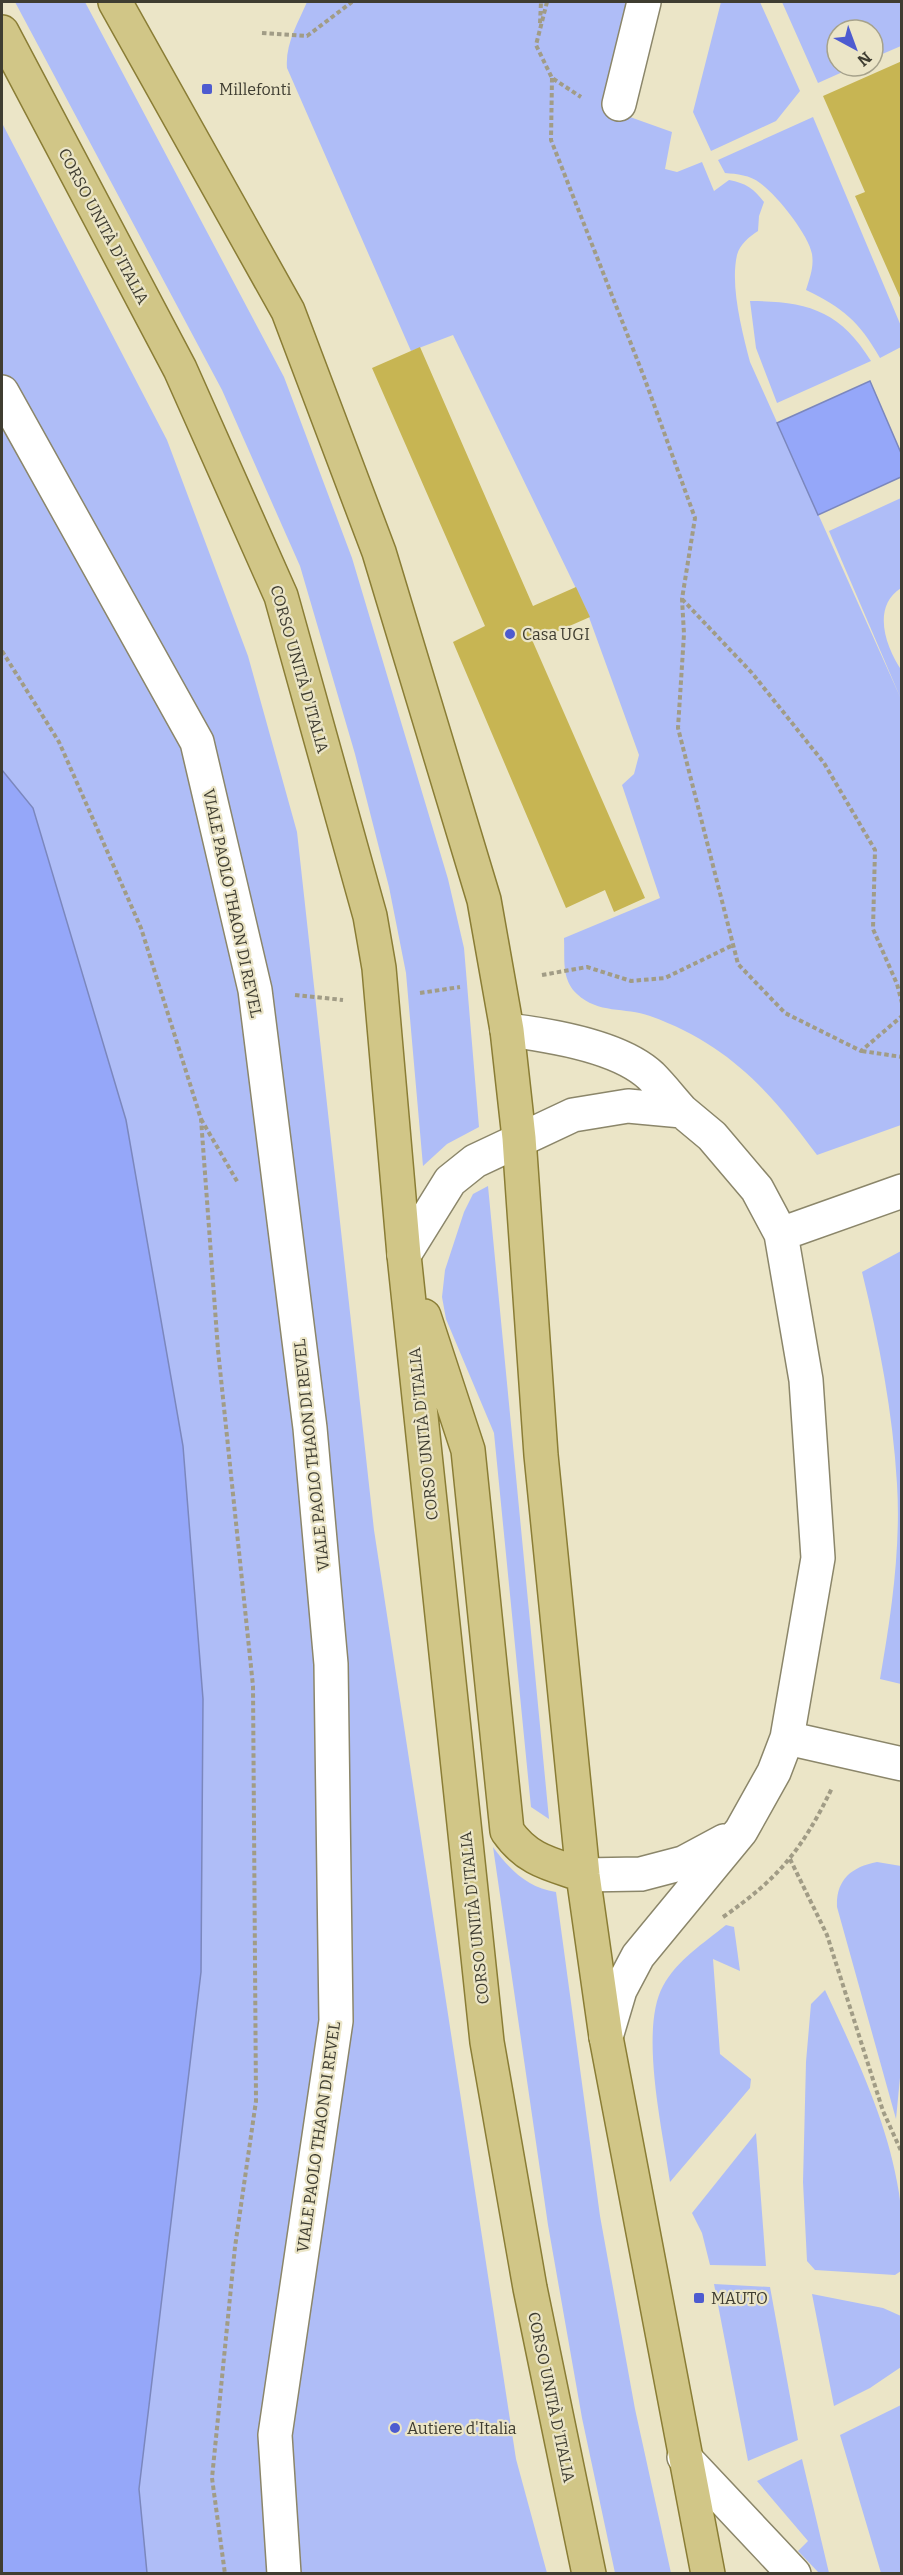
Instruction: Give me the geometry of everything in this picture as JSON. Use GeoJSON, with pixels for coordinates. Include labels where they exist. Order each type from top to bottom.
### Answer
{"type":"FeatureCollection","features":[{"type":"Feature","properties":{"kind":"main road"},"geometry":{"type":"LineString","coordinates":[[115,2],[292,321],[379,552],[484,900],[507,1030],[519,1138],[541,1455],[583,1875],[606,2037],[708,2574]]}},
{"type":"Feature","properties":{"kind":"main road","name":"CORSO UNITÀ D'ITALIA"},"geometry":{"type":"LineString","coordinates":[[2,32],[180,369],[281,596],[372,927],[379,968],[404,1255],[488,2042],[530,2288],[589,2574]]}},
{"type":"Feature","properties":{"kind":"main road"},"geometry":{"type":"LineString","coordinates":[[404,1255],[468,1449],[507,1831],[519,1847],[536,1860],[583,1875]]}},
{"type":"Feature","properties":{"kind":"street"},"geometry":{"type":"LineString","coordinates":[[619,105],[644,2]]}},
{"type":"Feature","properties":{"kind":"street","name":"VIALE PAOLO THAON DI REVEL"},"geometry":{"type":"LineString","coordinates":[[2,392],[197,742],[255,990],[310,1428],[331,1664],[336,2021],[275,2435],[284,2574]]}},
{"type":"Feature","properties":{"kind":"street"},"geometry":{"type":"LineString","coordinates":[[507,1030],[563,1039],[622,1058],[650,1075],[682,1112],[712,1136],[757,1189],[780,1234],[806,1380],[818,1558],[787,1738],[769,1782],[741,1831],[638,1956],[620,1990],[606,2037]]}},
{"type":"Feature","properties":{"kind":"street"},"geometry":{"type":"LineString","coordinates":[[404,1255],[450,1181],[475,1161],[519,1138],[573,1115],[628,1106],[682,1112]]}},
{"type":"Feature","properties":{"kind":"street"},"geometry":{"type":"LineString","coordinates":[[780,1234],[902,1191]]}},
{"type":"Feature","properties":{"kind":"street"},"geometry":{"type":"LineString","coordinates":[[787,1738],[902,1764]]}},
{"type":"Feature","properties":{"kind":"street"},"geometry":{"type":"LineString","coordinates":[[583,1875],[641,1874],[683,1863],[741,1831]]}},
{"type":"Feature","properties":{"kind":"street"},"geometry":{"type":"LineString","coordinates":[[684,2457],[794,2574]]}},
{"type":"Feature","properties":{"kind":"path"},"geometry":{"type":"LineString","coordinates":[[262,33],[307,36],[352,2]]}},
{"type":"Feature","properties":{"kind":"path"},"geometry":{"type":"LineString","coordinates":[[539,36],[541,2]]}},
{"type":"Feature","properties":{"kind":"path"},"geometry":{"type":"LineString","coordinates":[[547,2],[536,45],[552,78],[551,140],[644,377],[695,518],[682,599],[684,634],[678,728],[738,964],[785,1012],[861,1051],[902,1057]]}},
{"type":"Feature","properties":{"kind":"path"},"geometry":{"type":"LineString","coordinates":[[552,78],[582,97],[619,105]]}},
{"type":"Feature","properties":{"kind":"path"},"geometry":{"type":"LineString","coordinates":[[682,599],[752,673],[824,763],[875,850],[873,929],[897,984],[902,1003]]}},
{"type":"Feature","properties":{"kind":"path"},"geometry":{"type":"LineString","coordinates":[[2,651],[59,742],[141,928],[201,1119],[218,1350],[252,1686],[256,2101],[235,2247],[212,2478],[225,2574]]}},
{"type":"Feature","properties":{"kind":"path"},"geometry":{"type":"LineString","coordinates":[[542,975],[587,967],[632,981],[665,978],[733,945]]}},
{"type":"Feature","properties":{"kind":"path"},"geometry":{"type":"LineString","coordinates":[[408,995],[466,986]]}},
{"type":"Feature","properties":{"kind":"path"},"geometry":{"type":"LineString","coordinates":[[255,990],[343,1000]]}},
{"type":"Feature","properties":{"kind":"path"},"geometry":{"type":"LineString","coordinates":[[861,1051],[902,1016]]}},
{"type":"Feature","properties":{"kind":"path"},"geometry":{"type":"LineString","coordinates":[[721,1919],[778,1875],[828,1795],[849,1752]]}},
{"type":"Feature","properties":{"kind":"path"},"geometry":{"type":"LineString","coordinates":[[790,1859],[827,1935],[883,2111],[902,2153]]}},
{"type":"Feature","properties":{"kind":"shaded area"},"geometry":{"type":"Polygon","coordinates":[[[15,2],[85,2],[284,377],[352,558],[448,879],[464,948],[479,1127],[447,1144],[423,1166],[406,973],[389,887],[355,754],[300,566],[222,390],[15,2]]]}},
{"type":"Feature","properties":{"kind":"shaded area"},"geometry":{"type":"Polygon","coordinates":[[[307,2],[626,2],[602,107],[672,132],[665,169],[677,172],[702,162],[714,191],[729,180],[735,181],[749,187],[764,202],[759,216],[758,231],[740,247],[735,267],[738,308],[750,362],[901,699],[829,531],[901,498],[901,588],[886,606],[884,628],[891,651],[902,671],[901,1125],[817,1155],[764,1090],[725,1055],[678,1027],[650,1016],[594,1005],[577,994],[568,982],[564,938],[660,898],[622,785],[634,774],[639,755],[586,609],[453,335],[411,351],[287,68],[290,42],[307,2]]]}},
{"type":"Feature","properties":{"kind":"shaded area"},"geometry":{"type":"Polygon","coordinates":[[[721,2],[760,2],[800,91],[776,121],[711,151],[693,112],[721,2]]]}},
{"type":"Feature","properties":{"kind":"shaded area"},"geometry":{"type":"Polygon","coordinates":[[[782,2],[901,2],[901,46],[885,53],[885,18],[825,18],[825,78],[829,78],[818,83],[782,2]]]}},
{"type":"Feature","properties":{"kind":"shaded area"},"geometry":{"type":"Polygon","coordinates":[[[813,117],[901,326],[901,347],[880,358],[865,334],[849,317],[806,290],[812,268],[810,246],[783,205],[756,180],[743,175],[725,173],[718,160],[813,117]]]}},
{"type":"Feature","properties":{"kind":"shaded area"},"geometry":{"type":"Polygon","coordinates":[[[2,123],[167,440],[248,656],[297,832],[374,1530],[516,2459],[547,2573],[147,2573],[139,2489],[203,1699],[183,1446],[126,1120],[33,808],[2,770],[2,123]]]}},
{"type":"Feature","properties":{"kind":"shaded area"},"geometry":{"type":"Polygon","coordinates":[[[750,301],[788,303],[820,312],[847,330],[871,361],[777,403],[756,348],[750,301]]]}},
{"type":"Feature","properties":{"kind":"shaded area"},"geometry":{"type":"Polygon","coordinates":[[[870,381],[901,453],[901,477],[818,515],[777,423],[870,381]]]}},
{"type":"Feature","properties":{"kind":"shaded area"},"geometry":{"type":"Polygon","coordinates":[[[2,770],[33,808],[126,1120],[183,1446],[203,1699],[201,1972],[139,2489],[147,2573],[2,2573],[2,770]]]}},
{"type":"Feature","properties":{"kind":"shaded area"},"geometry":{"type":"Polygon","coordinates":[[[488,1186],[549,1819],[531,1807],[494,1433],[446,1319],[442,1297],[445,1270],[464,1212],[473,1194],[488,1186]]]}},
{"type":"Feature","properties":{"kind":"shaded area"},"geometry":{"type":"Polygon","coordinates":[[[901,1251],[901,1684],[880,1679],[896,1558],[897,1484],[884,1377],[862,1272],[901,1251]]]}},
{"type":"Feature","properties":{"kind":"shaded area"},"geometry":{"type":"Polygon","coordinates":[[[493,1847],[520,1877],[537,1887],[556,1892],[600,2216],[635,2409],[671,2573],[615,2573],[582,2418],[548,2225],[493,1847]]]}},
{"type":"Feature","properties":{"kind":"shaded area"},"geometry":{"type":"Polygon","coordinates":[[[877,1862],[901,1866],[902,2057],[896,2119],[837,1907],[839,1889],[847,1876],[860,1867],[877,1862]]]}},
{"type":"Feature","properties":{"kind":"shaded area"},"geometry":{"type":"Polygon","coordinates":[[[726,1925],[734,1927],[740,1971],[713,1959],[720,2054],[751,2079],[750,2088],[670,2182],[655,2082],[653,2028],[656,2005],[663,1986],[676,1968],[726,1925]]]}},
{"type":"Feature","properties":{"kind":"shaded area"},"geometry":{"type":"Polygon","coordinates":[[[825,1990],[879,2114],[894,2167],[902,2232],[901,2271],[895,2275],[815,2270],[807,2261],[803,2182],[806,2062],[811,2004],[825,1990]]]}},
{"type":"Feature","properties":{"kind":"shaded area"},"geometry":{"type":"Polygon","coordinates":[[[756,2133],[766,2266],[710,2265],[702,2233],[692,2213],[756,2133]]]}},
{"type":"Feature","properties":{"kind":"shaded area"},"geometry":{"type":"Polygon","coordinates":[[[714,2284],[770,2287],[798,2440],[748,2461],[714,2284]]]}},
{"type":"Feature","properties":{"kind":"shaded area"},"geometry":{"type":"Polygon","coordinates":[[[812,2294],[883,2308],[901,2316],[901,2367],[870,2388],[834,2406],[812,2294]]]}},
{"type":"Feature","properties":{"kind":"shaded area"},"geometry":{"type":"Polygon","coordinates":[[[901,2405],[901,2573],[881,2573],[840,2435],[901,2405]]]}},
{"type":"Feature","properties":{"kind":"shaded area"},"geometry":{"type":"Polygon","coordinates":[[[802,2459],[829,2573],[819,2573],[798,2551],[808,2541],[757,2481],[802,2459]]]}},
{"type":"Feature","properties":{"kind":"building"},"geometry":{"type":"Polygon","coordinates":[[[902,61],[902,302],[855,196],[865,192],[823,96],[864,78],[885,78],[885,69],[902,61]]]}},
{"type":"Feature","properties":{"kind":"building","name":"Casa UGI"},"geometry":{"type":"Polygon","coordinates":[[[420,347],[533,606],[576,587],[590,617],[533,642],[645,898],[614,912],[605,890],[566,908],[453,642],[485,626],[372,368],[420,347]]]}},
{"type":"Feature","properties":{"kind":"place","name":"Millefonti"},"geometry":{"type":"Point","coordinates":[207,89]}},
{"type":"Feature","properties":{"kind":"place","name":"Casa UGI"},"geometry":{"type":"Point","coordinates":[510,634]}},
{"type":"Feature","properties":{"kind":"place","name":"MAUTO"},"geometry":{"type":"Point","coordinates":[699,2298]}},
{"type":"Feature","properties":{"kind":"place","name":"Autiere d'Italia"},"geometry":{"type":"Point","coordinates":[395,2428]}}]}
